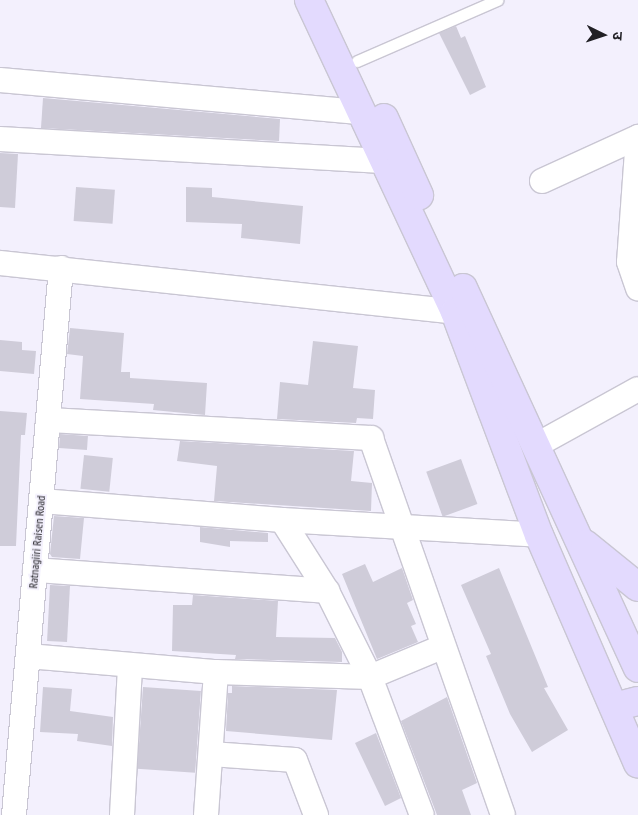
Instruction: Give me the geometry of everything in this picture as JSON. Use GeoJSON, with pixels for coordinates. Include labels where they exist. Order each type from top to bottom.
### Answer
{"type":"FeatureCollection","features":[{"type":"Feature","properties":{"kind":"main road"},"geometry":{"type":"LineString","coordinates":[[309,0],[362,112],[382,161],[454,312],[540,535],[596,666],[626,704],[638,764]]}},
{"type":"Feature","properties":{"kind":"main road"},"geometry":{"type":"LineString","coordinates":[[328,0],[637,663],[596,666]]}},
{"type":"Feature","properties":{"kind":"main road"},"geometry":{"type":"LineString","coordinates":[[580,540],[638,586]]}},
{"type":"Feature","properties":{"kind":"street"},"geometry":{"type":"LineString","coordinates":[[0,80],[362,112]]}},
{"type":"Feature","properties":{"kind":"street"},"geometry":{"type":"LineString","coordinates":[[542,181],[638,137],[635,271]]}},
{"type":"Feature","properties":{"kind":"street"},"geometry":{"type":"LineString","coordinates":[[0,139],[382,161]]}},
{"type":"Feature","properties":{"kind":"street"},"geometry":{"type":"LineString","coordinates":[[0,263],[61,268],[454,312]]}},
{"type":"Feature","properties":{"kind":"street","name":"Ratnagiiri Raisen Road"},"geometry":{"type":"LineString","coordinates":[[14,815],[61,268]]}},
{"type":"Feature","properties":{"kind":"street"},"geometry":{"type":"LineString","coordinates":[[536,446],[638,389]]}},
{"type":"Feature","properties":{"kind":"street"},"geometry":{"type":"LineString","coordinates":[[48,420],[371,438],[442,647],[503,815]]}},
{"type":"Feature","properties":{"kind":"street"},"geometry":{"type":"LineString","coordinates":[[41,501],[282,520],[540,535]]}},
{"type":"Feature","properties":{"kind":"street"},"geometry":{"type":"LineString","coordinates":[[282,520],[327,591],[370,678],[422,815]]}},
{"type":"Feature","properties":{"kind":"street"},"geometry":{"type":"LineString","coordinates":[[35,570],[327,591]]}},
{"type":"Feature","properties":{"kind":"street"},"geometry":{"type":"LineString","coordinates":[[28,656],[216,672],[370,678],[442,647]]}},
{"type":"Feature","properties":{"kind":"street"},"geometry":{"type":"LineString","coordinates":[[122,815],[130,665]]}},
{"type":"Feature","properties":{"kind":"street"},"geometry":{"type":"LineString","coordinates":[[206,815],[216,672]]}},
{"type":"Feature","properties":{"kind":"street"},"geometry":{"type":"LineString","coordinates":[[211,754],[295,760],[316,815]]}},
{"type":"Feature","properties":{"kind":"lane"},"geometry":{"type":"LineString","coordinates":[[357,61],[497,0]]}},
{"type":"Feature","properties":{"kind":"building"},"geometry":{"type":"Polygon","coordinates":[[[456,26],[461,38],[465,36],[486,87],[470,95],[439,33],[456,26]]]}},
{"type":"Feature","properties":{"kind":"building"},"geometry":{"type":"Polygon","coordinates":[[[43,98],[280,119],[279,141],[41,128],[43,98]]]}},
{"type":"Feature","properties":{"kind":"building"},"geometry":{"type":"Polygon","coordinates":[[[0,153],[18,154],[15,208],[0,207],[0,153]]]}},
{"type":"Feature","properties":{"kind":"building"},"geometry":{"type":"Polygon","coordinates":[[[76,187],[115,190],[113,224],[74,221],[76,187]]]}},
{"type":"Feature","properties":{"kind":"building"},"geometry":{"type":"Polygon","coordinates":[[[186,187],[212,188],[212,197],[303,206],[300,244],[241,238],[242,224],[186,222],[186,187]]]}},
{"type":"Feature","properties":{"kind":"building"},"geometry":{"type":"Polygon","coordinates":[[[70,328],[124,333],[121,372],[130,372],[130,378],[207,383],[205,415],[153,410],[154,404],[80,399],[83,356],[67,354],[70,328]]]}},
{"type":"Feature","properties":{"kind":"building"},"geometry":{"type":"Polygon","coordinates":[[[0,340],[22,342],[22,350],[36,351],[34,374],[0,371],[0,340]]]}},
{"type":"Feature","properties":{"kind":"building"},"geometry":{"type":"Polygon","coordinates":[[[313,341],[358,346],[353,388],[375,390],[373,419],[357,418],[356,423],[277,419],[280,382],[308,385],[313,341]]]}},
{"type":"Feature","properties":{"kind":"building"},"geometry":{"type":"Polygon","coordinates":[[[0,411],[27,413],[25,435],[21,435],[16,546],[0,546],[0,411]]]}},
{"type":"Feature","properties":{"kind":"building"},"geometry":{"type":"Polygon","coordinates":[[[60,434],[88,436],[87,450],[59,448],[60,434]]]}},
{"type":"Feature","properties":{"kind":"building"},"geometry":{"type":"Polygon","coordinates":[[[180,441],[354,451],[351,481],[372,483],[371,511],[214,501],[217,466],[177,461],[180,441]]]}},
{"type":"Feature","properties":{"kind":"building"},"geometry":{"type":"Polygon","coordinates":[[[84,455],[113,458],[109,492],[80,489],[84,455]]]}},
{"type":"Feature","properties":{"kind":"building"},"geometry":{"type":"Polygon","coordinates":[[[461,459],[477,504],[443,517],[426,472],[461,459]]]}},
{"type":"Feature","properties":{"kind":"building"},"geometry":{"type":"Polygon","coordinates":[[[54,516],[84,518],[80,559],[52,557],[50,554],[54,516]]]}},
{"type":"Feature","properties":{"kind":"building"},"geometry":{"type":"Polygon","coordinates":[[[200,527],[268,533],[268,542],[230,541],[230,547],[200,542],[200,527]]]}},
{"type":"Feature","properties":{"kind":"building"},"geometry":{"type":"Polygon","coordinates":[[[365,564],[373,582],[402,568],[413,600],[407,603],[416,624],[411,626],[418,642],[377,659],[342,574],[365,564]]]}},
{"type":"Feature","properties":{"kind":"building"},"geometry":{"type":"Polygon","coordinates":[[[499,568],[548,687],[544,688],[568,730],[532,752],[510,714],[486,656],[491,654],[461,585],[499,568]]]}},
{"type":"Feature","properties":{"kind":"building"},"geometry":{"type":"Polygon","coordinates":[[[50,585],[70,586],[67,642],[47,641],[50,585]]]}},
{"type":"Feature","properties":{"kind":"building"},"geometry":{"type":"Polygon","coordinates":[[[193,595],[278,601],[276,637],[335,638],[342,652],[342,662],[235,659],[236,655],[172,651],[173,605],[192,605],[193,595]]]}},
{"type":"Feature","properties":{"kind":"building"},"geometry":{"type":"Polygon","coordinates":[[[232,686],[337,690],[332,740],[226,731],[228,693],[232,693],[232,686]]]}},
{"type":"Feature","properties":{"kind":"building"},"geometry":{"type":"Polygon","coordinates":[[[43,687],[72,689],[70,711],[113,717],[112,746],[77,741],[78,734],[40,732],[43,687]]]}},
{"type":"Feature","properties":{"kind":"building"},"geometry":{"type":"Polygon","coordinates":[[[143,687],[201,691],[195,773],[137,769],[143,687]]]}},
{"type":"Feature","properties":{"kind":"building"},"geometry":{"type":"Polygon","coordinates":[[[447,697],[477,783],[462,790],[471,815],[437,815],[401,721],[447,697]]]}},
{"type":"Feature","properties":{"kind":"building"},"geometry":{"type":"Polygon","coordinates":[[[376,733],[401,798],[385,806],[355,743],[376,733]]]}}]}
